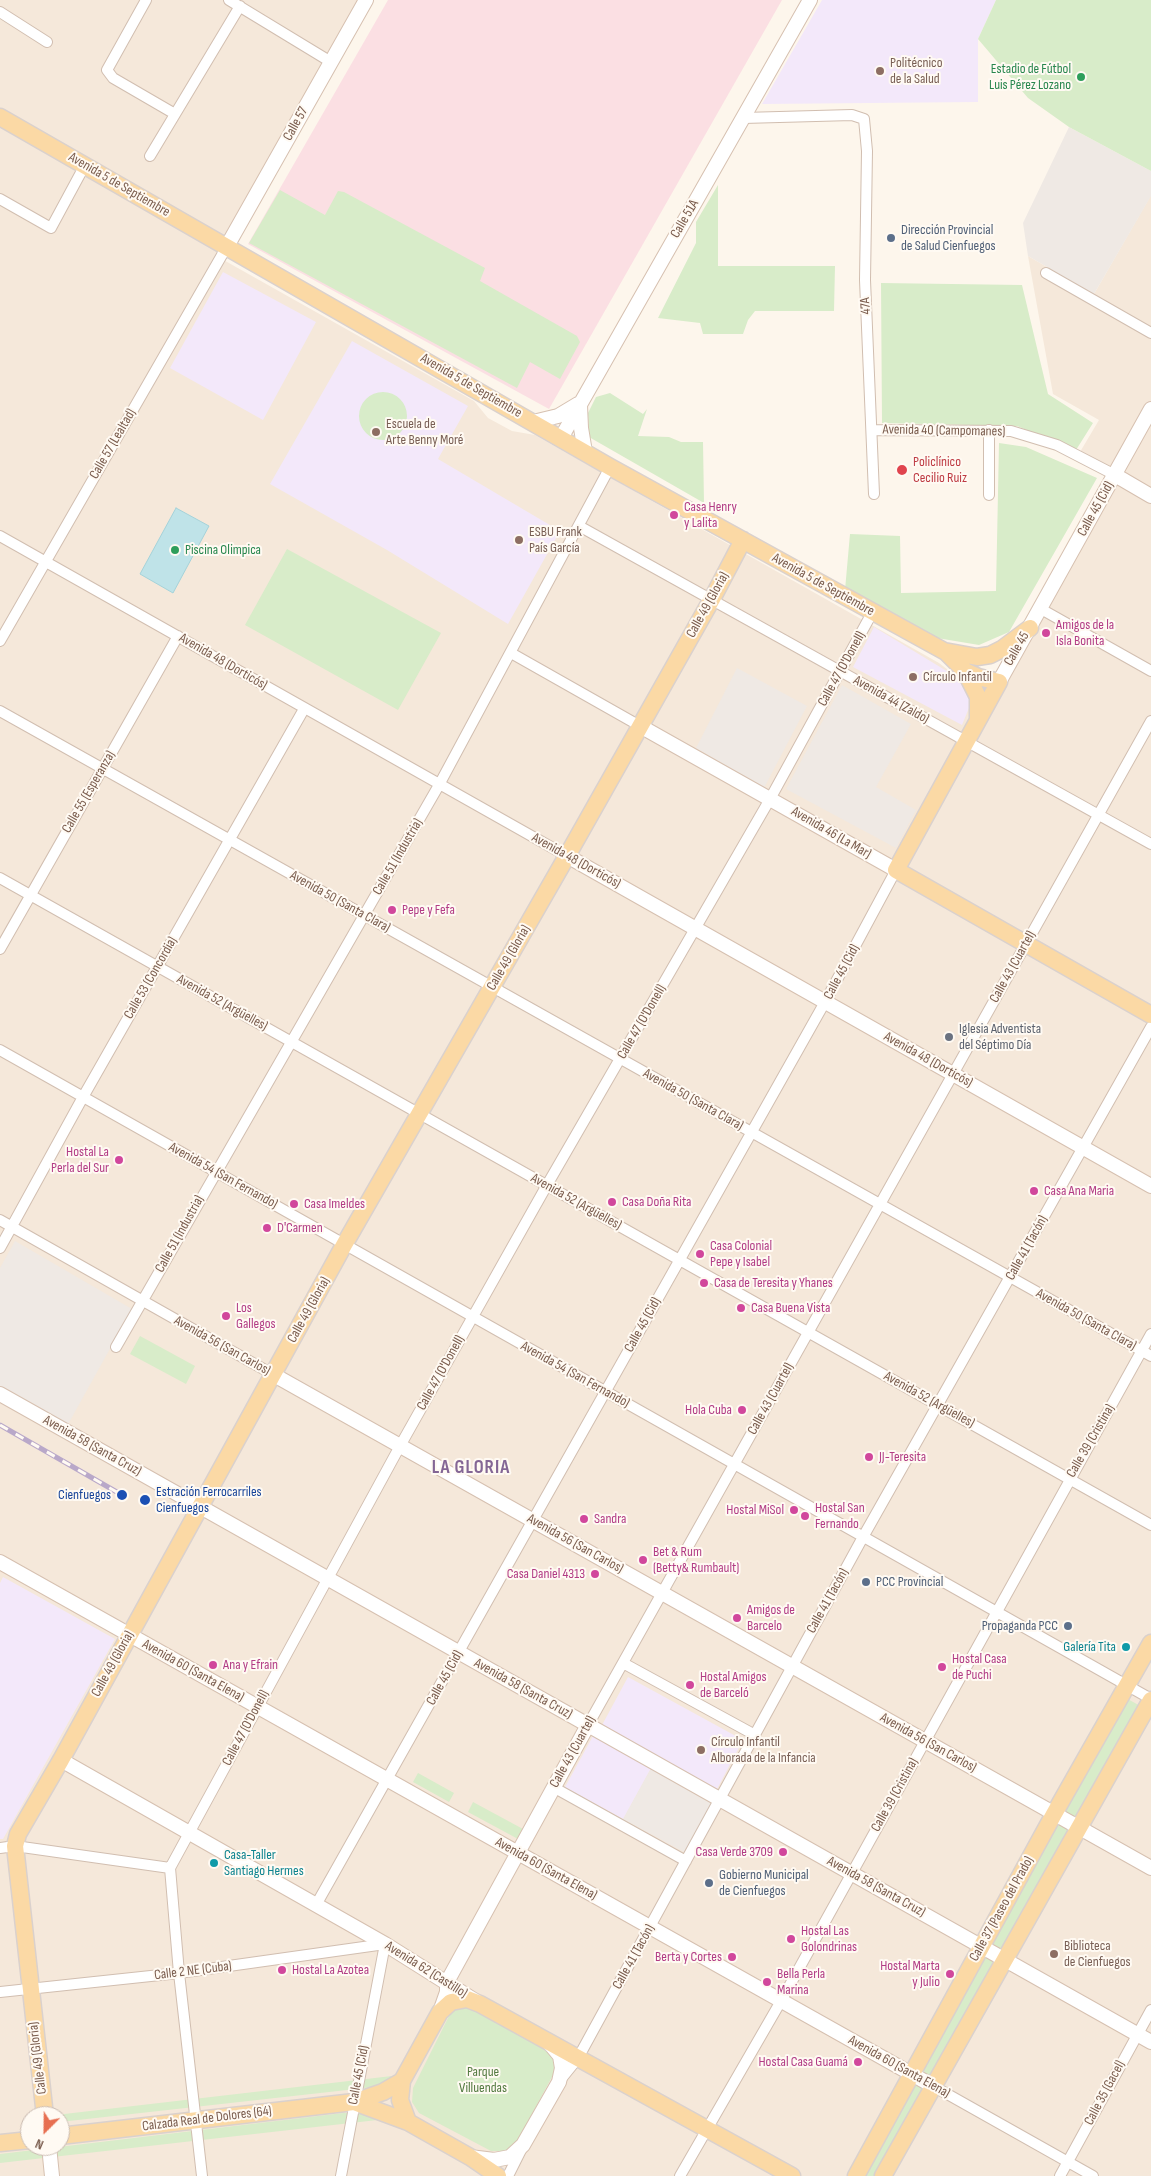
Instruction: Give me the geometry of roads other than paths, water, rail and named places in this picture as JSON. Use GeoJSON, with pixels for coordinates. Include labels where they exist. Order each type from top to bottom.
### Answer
{"type":"FeatureCollection","features":[{"type":"Feature","properties":{"kind":"main road","name":"Avenida 5 de Septiembre"},"geometry":{"type":"LineString","coordinates":[[0,117],[610,467],[872,613],[968,663],[978,677],[999,682]]}},
{"type":"Feature","properties":{"kind":"main road"},"geometry":{"type":"LineString","coordinates":[[716,526],[726,546],[727,571]]}},
{"type":"Feature","properties":{"kind":"main road","name":"Calle 49 (Gloria)"},"geometry":{"type":"LineString","coordinates":[[45,2106],[30,1989],[8,1847],[18,1834],[61,1760],[344,1244],[567,856],[712,599],[743,540]]}},
{"type":"Feature","properties":{"kind":"main road"},"geometry":{"type":"LineString","coordinates":[[727,571],[744,559],[769,555]]}},
{"type":"Feature","properties":{"kind":"main road"},"geometry":{"type":"LineString","coordinates":[[978,718],[978,697],[968,663],[1002,649],[1030,628]]}},
{"type":"Feature","properties":{"kind":"main road","name":"Calle 45"},"geometry":{"type":"LineString","coordinates":[[966,742],[999,682]]}},
{"type":"Feature","properties":{"kind":"main road","name":"Calle 45 (Cid)"},"geometry":{"type":"LineString","coordinates":[[896,870],[966,742]]}},
{"type":"Feature","properties":{"kind":"main road","name":"Avenida 46 (La Mar)"},"geometry":{"type":"LineString","coordinates":[[896,870],[1151,1015]]}},
{"type":"Feature","properties":{"kind":"main road","name":"Calle 37 (Paseo del Prado)"},"geometry":{"type":"LineString","coordinates":[[856,2176],[1054,1814],[1151,1644]]}},
{"type":"Feature","properties":{"kind":"main road","name":"Calle 37 (Paseo del Prado)"},"geometry":{"type":"LineString","coordinates":[[883,2176],[1151,1700]]}},
{"type":"Feature","properties":{"kind":"main road"},"geometry":{"type":"LineString","coordinates":[[440,2012],[451,2002],[467,1999],[480,2004]]}},
{"type":"Feature","properties":{"kind":"main road","name":"Avenida 62 (Castillo)"},"geometry":{"type":"LineString","coordinates":[[480,2004],[792,2176]]}},
{"type":"Feature","properties":{"kind":"main road","name":"Calle 43 (Cuartel)"},"geometry":{"type":"LineString","coordinates":[[402,2081],[440,2012]]}},
{"type":"Feature","properties":{"kind":"main road"},"geometry":{"type":"LineString","coordinates":[[402,2081],[400,2100],[408,2122],[470,2157],[498,2176]]}},
{"type":"Feature","properties":{"kind":"main road","name":"Calzada Real de Dolores (64)"},"geometry":{"type":"LineString","coordinates":[[70,2135],[354,2102],[383,2092],[402,2081]]}},
{"type":"Feature","properties":{"kind":"main road","name":"Calzada Real de Dolores (64)"},"geometry":{"type":"LineString","coordinates":[[354,2102],[408,2122]]}},
{"type":"Feature","properties":{"kind":"main road"},"geometry":{"type":"LineString","coordinates":[[0,2143],[20,2141]]}},
{"type":"Feature","properties":{"kind":"street"},"geometry":{"type":"LineString","coordinates":[[146,0],[107,70],[112,78],[175,114]]}},
{"type":"Feature","properties":{"kind":"street"},"geometry":{"type":"LineString","coordinates":[[229,0],[331,62]]}},
{"type":"Feature","properties":{"kind":"street","name":"Calle 57"},"geometry":{"type":"LineString","coordinates":[[226,248],[366,0]]}},
{"type":"Feature","properties":{"kind":"street","name":"Calle 51A"},"geometry":{"type":"LineString","coordinates":[[561,438],[810,0]]}},
{"type":"Feature","properties":{"kind":"street"},"geometry":{"type":"LineString","coordinates":[[150,156],[240,6]]}},
{"type":"Feature","properties":{"kind":"street"},"geometry":{"type":"LineString","coordinates":[[0,12],[47,42]]}},
{"type":"Feature","properties":{"kind":"street","name":"47A"},"geometry":{"type":"LineString","coordinates":[[743,118],[852,115],[864,119],[867,151],[865,280],[874,494]]}},
{"type":"Feature","properties":{"kind":"street"},"geometry":{"type":"LineString","coordinates":[[0,199],[51,228],[85,165]]}},
{"type":"Feature","properties":{"kind":"street","name":"Calle 57 (Lealtad)"},"geometry":{"type":"LineString","coordinates":[[0,641],[226,248]]}},
{"type":"Feature","properties":{"kind":"street"},"geometry":{"type":"LineString","coordinates":[[1046,273],[1151,333]]}},
{"type":"Feature","properties":{"kind":"street"},"geometry":{"type":"LineString","coordinates":[[533,422],[558,416],[580,402]]}},
{"type":"Feature","properties":{"kind":"street"},"geometry":{"type":"LineString","coordinates":[[580,402],[580,428],[585,452]]}},
{"type":"Feature","properties":{"kind":"street","name":"Calle 45 (Cid)"},"geometry":{"type":"LineString","coordinates":[[1041,609],[1151,409]]}},
{"type":"Feature","properties":{"kind":"street","name":"Avenida 40 (Campomanes)"},"geometry":{"type":"LineString","coordinates":[[872,430],[989,430],[1011,432],[1057,445],[1151,496]]}},
{"type":"Feature","properties":{"kind":"street"},"geometry":{"type":"LineString","coordinates":[[989,430],[989,495]]}},
{"type":"Feature","properties":{"kind":"street","name":"Calle 51 (Industria)"},"geometry":{"type":"LineString","coordinates":[[116,1347],[439,784],[610,467]]}},
{"type":"Feature","properties":{"kind":"street","name":"Avenida 44 (Zaldo)"},"geometry":{"type":"LineString","coordinates":[[579,526],[1151,844]]}},
{"type":"Feature","properties":{"kind":"street","name":"Avenida 48 (Dorticós)"},"geometry":{"type":"LineString","coordinates":[[0,536],[1151,1186]]}},
{"type":"Feature","properties":{"kind":"street"},"geometry":{"type":"LineString","coordinates":[[1041,609],[1151,671]]}},
{"type":"Feature","properties":{"kind":"street","name":"Calle 45"},"geometry":{"type":"LineString","coordinates":[[999,682],[1041,609]]}},
{"type":"Feature","properties":{"kind":"street","name":"Calle 47 (O'Donell)"},"geometry":{"type":"LineString","coordinates":[[170,1868],[327,1578],[472,1317],[770,799],[872,613]]}},
{"type":"Feature","properties":{"kind":"street","name":"Calle 55 (Esperanza)"},"geometry":{"type":"LineString","coordinates":[[0,948],[178,636]]}},
{"type":"Feature","properties":{"kind":"street","name":"Avenida 46 (La Mar)"},"geometry":{"type":"LineString","coordinates":[[511,653],[896,870]]}},
{"type":"Feature","properties":{"kind":"street","name":"Calle 53 (Concordia)"},"geometry":{"type":"LineString","coordinates":[[0,1248],[83,1097],[304,709]]}},
{"type":"Feature","properties":{"kind":"street","name":"Avenida 50 (Santa Clara)"},"geometry":{"type":"LineString","coordinates":[[0,711],[1151,1356]]}},
{"type":"Feature","properties":{"kind":"street","name":"Calle 43 (Cuartel)"},"geometry":{"type":"LineString","coordinates":[[440,2012],[447,1992],[447,1982],[517,1853],[1151,721]]}},
{"type":"Feature","properties":{"kind":"street","name":"Calle 45 (Cid)"},"geometry":{"type":"LineString","coordinates":[[316,1905],[752,1133],[896,870]]}},
{"type":"Feature","properties":{"kind":"street","name":"Avenida 52 (Argüelles)"},"geometry":{"type":"LineString","coordinates":[[0,878],[1151,1525]]}},
{"type":"Feature","properties":{"kind":"street","name":"Calle 41 (Tacón)"},"geometry":{"type":"LineString","coordinates":[[508,2176],[523,2145],[559,2082],[578,2058],[863,1537],[1011,1278],[1082,1147],[1151,1027]]}},
{"type":"Feature","properties":{"kind":"street","name":"Avenida 54 (San Fernando)"},"geometry":{"type":"LineString","coordinates":[[0,1050],[1151,1700]]}},
{"type":"Feature","properties":{"kind":"street","name":"Avenida 56 (San Carlos)"},"geometry":{"type":"LineString","coordinates":[[0,1220],[1151,1868]]}},
{"type":"Feature","properties":{"kind":"street","name":"Calle 39 (Cristina)"},"geometry":{"type":"LineString","coordinates":[[680,2176],[925,1742],[995,1612],[1151,1334]]}},
{"type":"Feature","properties":{"kind":"street","name":"Avenida 58 (Santa Cruz)"},"geometry":{"type":"LineString","coordinates":[[0,1394],[1151,2042]]}},
{"type":"Feature","properties":{"kind":"street","name":"Avenida 60 (Santa Elena)"},"geometry":{"type":"LineString","coordinates":[[0,1562],[1093,2176]]}},
{"type":"Feature","properties":{"kind":"street"},"geometry":{"type":"LineString","coordinates":[[623,1663],[755,1735]]}},
{"type":"Feature","properties":{"kind":"street","name":"Avenida 62 (Castillo)"},"geometry":{"type":"LineString","coordinates":[[61,1760],[385,1944],[480,2004]]}},
{"type":"Feature","properties":{"kind":"street"},"geometry":{"type":"LineString","coordinates":[[553,1788],[686,1861]]}},
{"type":"Feature","properties":{"kind":"street"},"geometry":{"type":"LineString","coordinates":[[8,1847],[170,1868],[179,1973],[202,2176]]}},
{"type":"Feature","properties":{"kind":"street","name":"Calle 45 (Cid)"},"geometry":{"type":"LineString","coordinates":[[341,2176],[385,1944]]}},
{"type":"Feature","properties":{"kind":"street","name":"Calle 2 NE (Cuba)"},"geometry":{"type":"LineString","coordinates":[[0,1992],[179,1973],[385,1944]]}},
{"type":"Feature","properties":{"kind":"street","name":"Calle 35 (Gacel)"},"geometry":{"type":"LineString","coordinates":[[1060,2176],[1151,2010]]}},
{"type":"Feature","properties":{"kind":"street"},"geometry":{"type":"LineString","coordinates":[[550,2043],[560,2056],[562,2068],[559,2082]]}},
{"type":"Feature","properties":{"kind":"street"},"geometry":{"type":"LineString","coordinates":[[470,2157],[494,2160],[510,2157],[523,2145]]}},
{"type":"Feature","properties":{"kind":"street"},"geometry":{"type":"LineString","coordinates":[[50,2156],[52,2176]]}},
{"type":"Feature","properties":{"kind":"water","name":"Piscina Olimpica"},"geometry":{"type":"Polygon","coordinates":[[[176,508],[209,526],[173,593],[140,574],[176,508]]]}},
{"type":"Feature","properties":{"kind":"railway"},"geometry":{"type":"LineString","coordinates":[[0,1425],[122,1495]]}},
{"type":"Feature","properties":{"kind":"place","name":"Politécnico de la Salud"},"geometry":{"type":"Point","coordinates":[880,71]}},
{"type":"Feature","properties":{"kind":"place","name":"Estadio de Fútbol Luis Pérez Lozano"},"geometry":{"type":"Point","coordinates":[1081,77]}},
{"type":"Feature","properties":{"kind":"place","name":"Dirección Provincial de Salud Cienfuegos"},"geometry":{"type":"Point","coordinates":[891,238]}},
{"type":"Feature","properties":{"kind":"place","name":"Escuela de Arte Benny Moré"},"geometry":{"type":"Point","coordinates":[376,432]}},
{"type":"Feature","properties":{"kind":"place","name":"Policlínico Cecilio Ruiz"},"geometry":{"type":"Point","coordinates":[902,470]}},
{"type":"Feature","properties":{"kind":"place","name":"Casa Henry y Lalita"},"geometry":{"type":"Point","coordinates":[674,515]}},
{"type":"Feature","properties":{"kind":"place","name":"ESBU Frank País García"},"geometry":{"type":"Point","coordinates":[519,540]}},
{"type":"Feature","properties":{"kind":"place","name":"Piscina Olimpica"},"geometry":{"type":"Point","coordinates":[175,550]}},
{"type":"Feature","properties":{"kind":"place","name":"Amigos de la Isla Bonita"},"geometry":{"type":"Point","coordinates":[1046,633]}},
{"type":"Feature","properties":{"kind":"place","name":"Círculo Infantil"},"geometry":{"type":"Point","coordinates":[913,677]}},
{"type":"Feature","properties":{"kind":"place","name":"Pepe y Fefa"},"geometry":{"type":"Point","coordinates":[392,910]}},
{"type":"Feature","properties":{"kind":"place","name":"Iglesia Adventista del Séptimo Día"},"geometry":{"type":"Point","coordinates":[949,1037]}},
{"type":"Feature","properties":{"kind":"place","name":"Hostal La Perla del Sur"},"geometry":{"type":"Point","coordinates":[119,1160]}},
{"type":"Feature","properties":{"kind":"place","name":"Casa Ana Maria"},"geometry":{"type":"Point","coordinates":[1034,1191]}},
{"type":"Feature","properties":{"kind":"place","name":"Casa Doña Rita"},"geometry":{"type":"Point","coordinates":[612,1202]}},
{"type":"Feature","properties":{"kind":"place","name":"Casa Imeldes"},"geometry":{"type":"Point","coordinates":[294,1204]}},
{"type":"Feature","properties":{"kind":"place","name":"D'Carmen"},"geometry":{"type":"Point","coordinates":[267,1228]}},
{"type":"Feature","properties":{"kind":"place","name":"Casa Colonial Pepe y Isabel"},"geometry":{"type":"Point","coordinates":[700,1254]}},
{"type":"Feature","properties":{"kind":"place","name":"Casa de Teresita y Yhanes"},"geometry":{"type":"Point","coordinates":[704,1283]}},
{"type":"Feature","properties":{"kind":"place","name":"Casa Buena Vista"},"geometry":{"type":"Point","coordinates":[741,1308]}},
{"type":"Feature","properties":{"kind":"place","name":"Los Gallegos"},"geometry":{"type":"Point","coordinates":[226,1316]}},
{"type":"Feature","properties":{"kind":"place","name":"Hola Cuba"},"geometry":{"type":"Point","coordinates":[742,1410]}},
{"type":"Feature","properties":{"kind":"place","name":"JJ-Teresita"},"geometry":{"type":"Point","coordinates":[869,1457]}},
{"type":"Feature","properties":{"kind":"place","name":"Cienfuegos"},"geometry":{"type":"Point","coordinates":[122,1495]}},
{"type":"Feature","properties":{"kind":"place","name":"Estración Ferrocarriles Cienfuegos"},"geometry":{"type":"Point","coordinates":[145,1500]}},
{"type":"Feature","properties":{"kind":"place","name":"Hostal MiSol"},"geometry":{"type":"Point","coordinates":[794,1510]}},
{"type":"Feature","properties":{"kind":"place","name":"Hostal San Fernando"},"geometry":{"type":"Point","coordinates":[805,1516]}},
{"type":"Feature","properties":{"kind":"place","name":"Sandra"},"geometry":{"type":"Point","coordinates":[584,1519]}},
{"type":"Feature","properties":{"kind":"place","name":"Bet & Rum (Betty& Rumbault)"},"geometry":{"type":"Point","coordinates":[643,1560]}},
{"type":"Feature","properties":{"kind":"place","name":"Casa Daniel 4313"},"geometry":{"type":"Point","coordinates":[595,1574]}},
{"type":"Feature","properties":{"kind":"place","name":"PCC Provincial"},"geometry":{"type":"Point","coordinates":[866,1582]}},
{"type":"Feature","properties":{"kind":"place","name":"Amigos de Barcelo"},"geometry":{"type":"Point","coordinates":[737,1618]}},
{"type":"Feature","properties":{"kind":"place","name":"Propaganda PCC"},"geometry":{"type":"Point","coordinates":[1068,1626]}},
{"type":"Feature","properties":{"kind":"place","name":"Galería Tita"},"geometry":{"type":"Point","coordinates":[1126,1647]}},
{"type":"Feature","properties":{"kind":"place","name":"Ana y Efrain"},"geometry":{"type":"Point","coordinates":[213,1665]}},
{"type":"Feature","properties":{"kind":"place","name":"Hostal Casa de Puchi"},"geometry":{"type":"Point","coordinates":[942,1667]}},
{"type":"Feature","properties":{"kind":"place","name":"Hostal Amigos de Barceló"},"geometry":{"type":"Point","coordinates":[690,1685]}},
{"type":"Feature","properties":{"kind":"place","name":"Círculo Infantil Alborada de la Infancia"},"geometry":{"type":"Point","coordinates":[701,1750]}},
{"type":"Feature","properties":{"kind":"place","name":"Casa Verde 3709"},"geometry":{"type":"Point","coordinates":[783,1852]}},
{"type":"Feature","properties":{"kind":"place","name":"Casa-Taller Santiago Hermes"},"geometry":{"type":"Point","coordinates":[214,1863]}},
{"type":"Feature","properties":{"kind":"place","name":"Gobierno Municipal de Cienfuegos"},"geometry":{"type":"Point","coordinates":[709,1883]}},
{"type":"Feature","properties":{"kind":"place","name":"Hostal Las Golondrinas"},"geometry":{"type":"Point","coordinates":[791,1939]}},
{"type":"Feature","properties":{"kind":"place","name":"Biblioteca de Cienfuegos"},"geometry":{"type":"Point","coordinates":[1054,1954]}},
{"type":"Feature","properties":{"kind":"place","name":"Berta y Cortes"},"geometry":{"type":"Point","coordinates":[732,1957]}},
{"type":"Feature","properties":{"kind":"place","name":"Hostal La Azotea"},"geometry":{"type":"Point","coordinates":[282,1970]}},
{"type":"Feature","properties":{"kind":"place","name":"Hostal Marta y Julio"},"geometry":{"type":"Point","coordinates":[950,1974]}},
{"type":"Feature","properties":{"kind":"place","name":"Bella Perla Marina"},"geometry":{"type":"Point","coordinates":[767,1982]}},
{"type":"Feature","properties":{"kind":"place","name":"Hostal Casa Guamá"},"geometry":{"type":"Point","coordinates":[858,2062]}},
{"type":"Feature","properties":{"kind":"district","name":"LA GLORIA"},"geometry":{"type":"Point","coordinates":[471,1468]}},
{"type":"Feature","properties":{"kind":"park label","name":"Parque Villuendas"},"geometry":{"type":"Point","coordinates":[483,2080]}}]}
